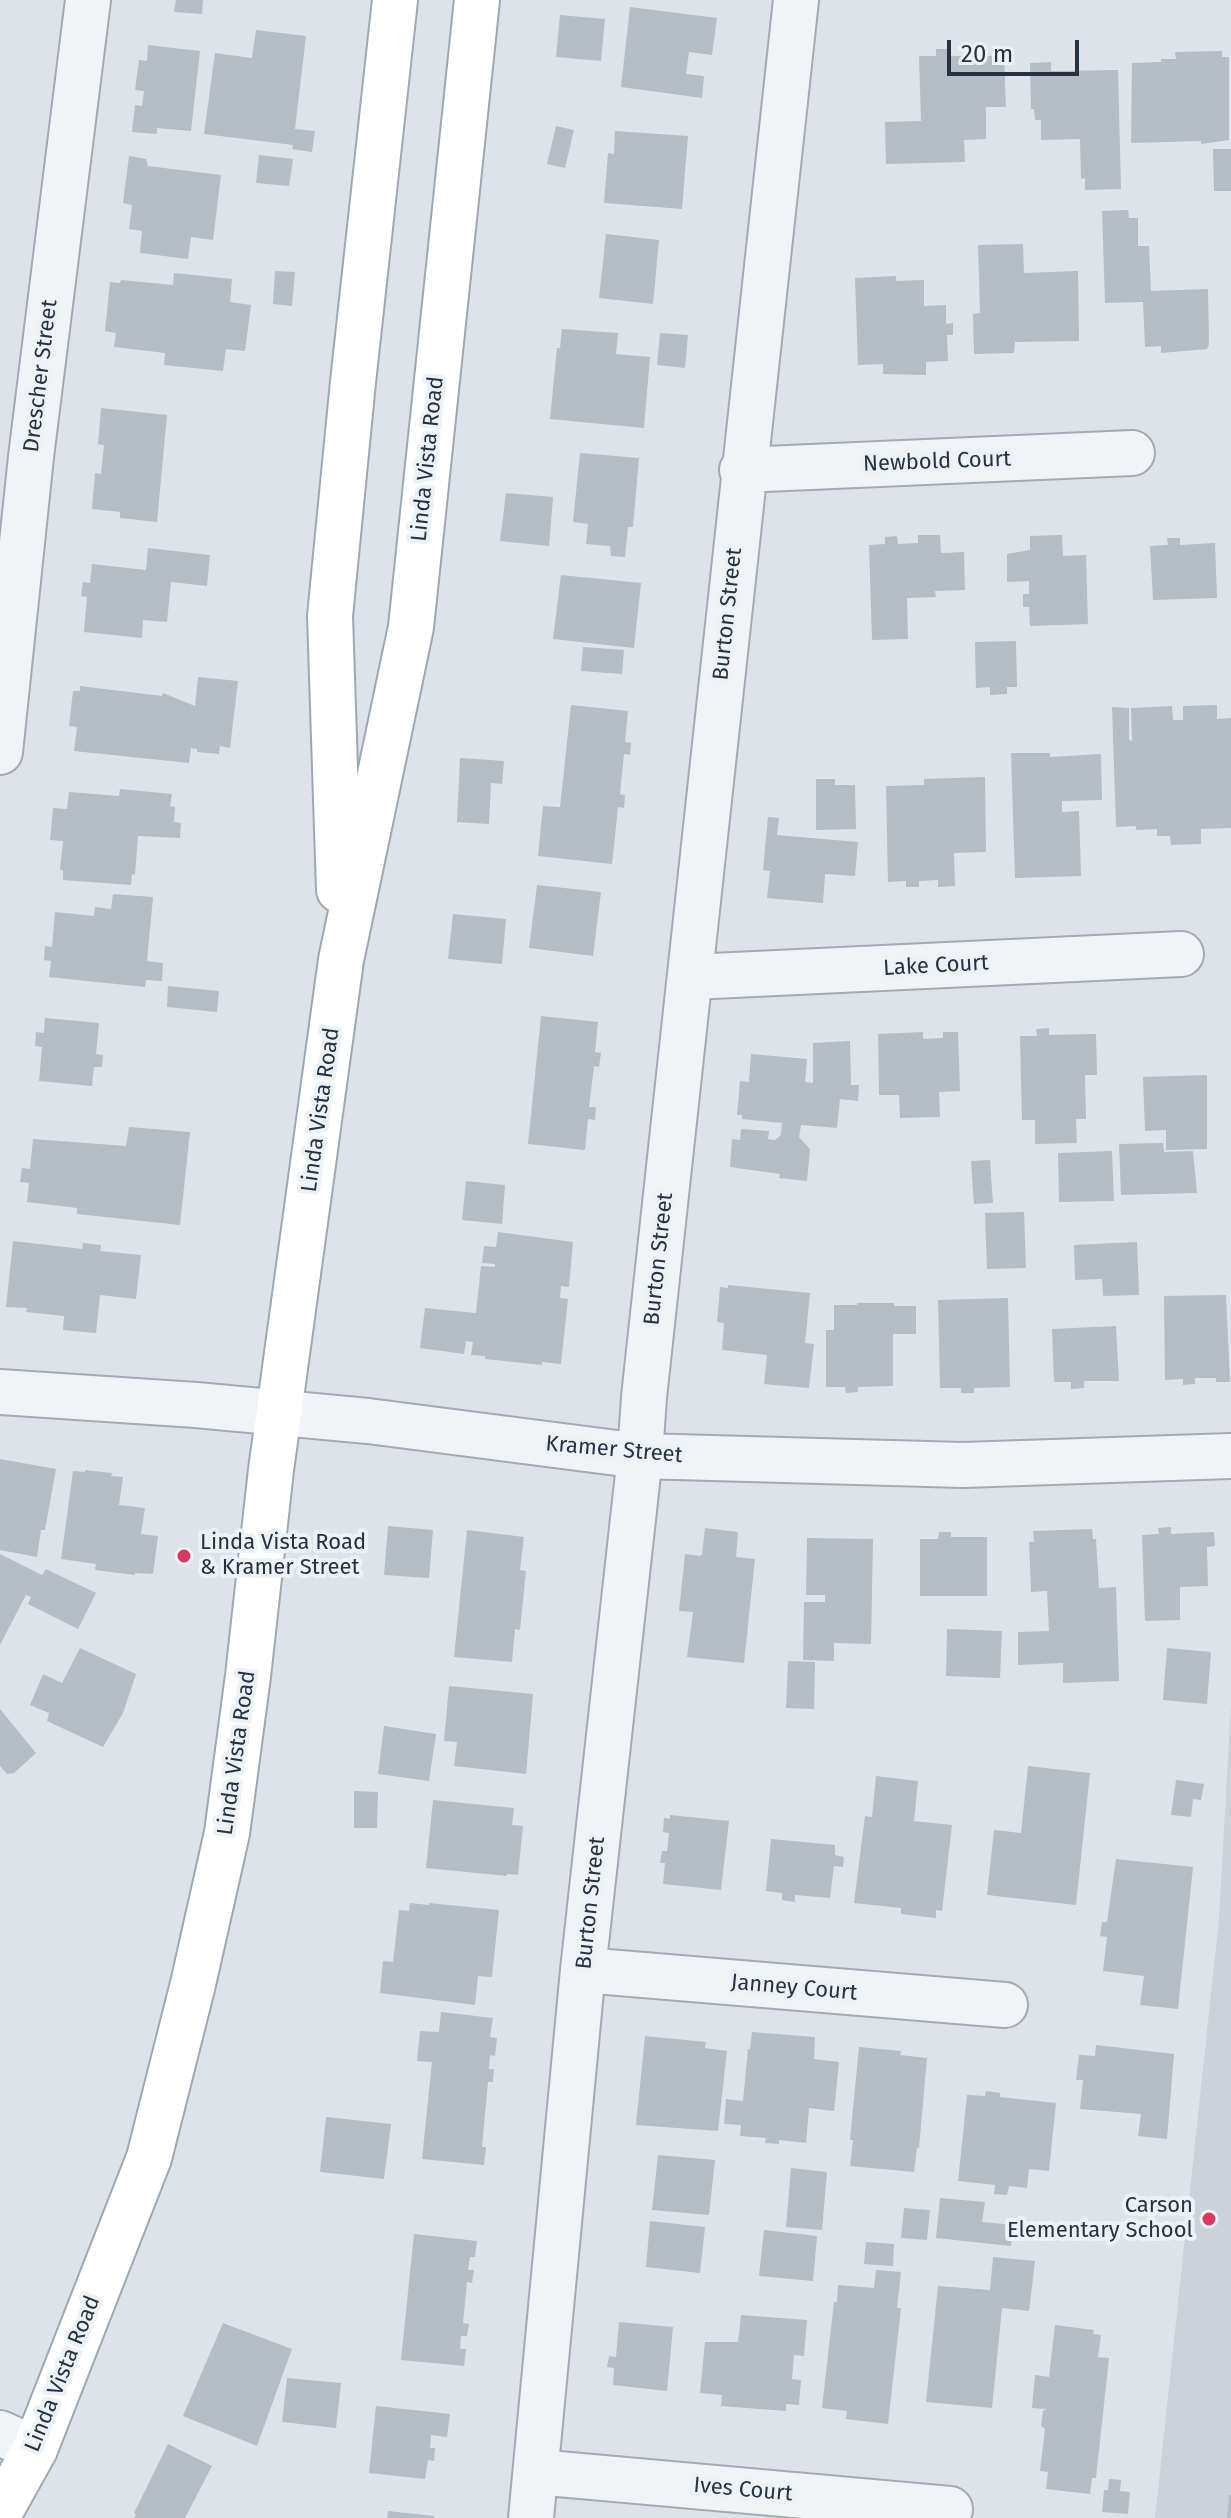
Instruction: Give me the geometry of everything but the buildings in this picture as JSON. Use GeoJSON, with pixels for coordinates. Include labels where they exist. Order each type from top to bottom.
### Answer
{"type":"FeatureCollection","features":[{"type":"Feature","properties":{"kind":"main road","name":"Linda Vista Road"},"geometry":{"type":"LineString","coordinates":[[341,960],[330,616],[395,0]]}},
{"type":"Feature","properties":{"kind":"main road","name":"Linda Vista Road"},"geometry":{"type":"LineString","coordinates":[[0,2512],[17,2441],[149,2158],[227,1833],[271,1470],[341,960],[411,627],[477,0]]}},
{"type":"Feature","properties":{"kind":"street","name":"Drescher Street"},"geometry":{"type":"LineString","coordinates":[[0,752],[15,455],[88,0]]}},
{"type":"Feature","properties":{"kind":"street","name":"Burton Street"},"geometry":{"type":"LineString","coordinates":[[531,2518],[583,1970],[691,977],[742,470],[796,0]]}},
{"type":"Feature","properties":{"kind":"street","name":"Newbold Court"},"geometry":{"type":"LineString","coordinates":[[742,470],[1132,453]]}},
{"type":"Feature","properties":{"kind":"street","name":"Lake Court"},"geometry":{"type":"LineString","coordinates":[[691,977],[1181,954]]}},
{"type":"Feature","properties":{"kind":"street","name":"Kramer Street"},"geometry":{"type":"LineString","coordinates":[[0,1392],[196,1405],[368,1421],[640,1456],[963,1465],[1231,1456]]}},
{"type":"Feature","properties":{"kind":"street","name":"Janney Court"},"geometry":{"type":"LineString","coordinates":[[583,1970],[1005,2005]]}},
{"type":"Feature","properties":{"kind":"street","name":"Ives Court"},"geometry":{"type":"LineString","coordinates":[[536,2472],[950,2509]]}},
{"type":"Feature","properties":{"kind":"shaded area","name":"Carson Elementary School"},"geometry":{"type":"Polygon","coordinates":[[[1231,1704],[1231,2518],[1155,2518],[1219,1919],[1231,1704]]]}},
{"type":"Feature","properties":{"kind":"place","name":"Linda Vista Road & Kramer Street"},"geometry":{"type":"Point","coordinates":[184,1556]}},
{"type":"Feature","properties":{"kind":"place","name":"Carson Elementary School"},"geometry":{"type":"Point","coordinates":[1209,2219]}}]}
